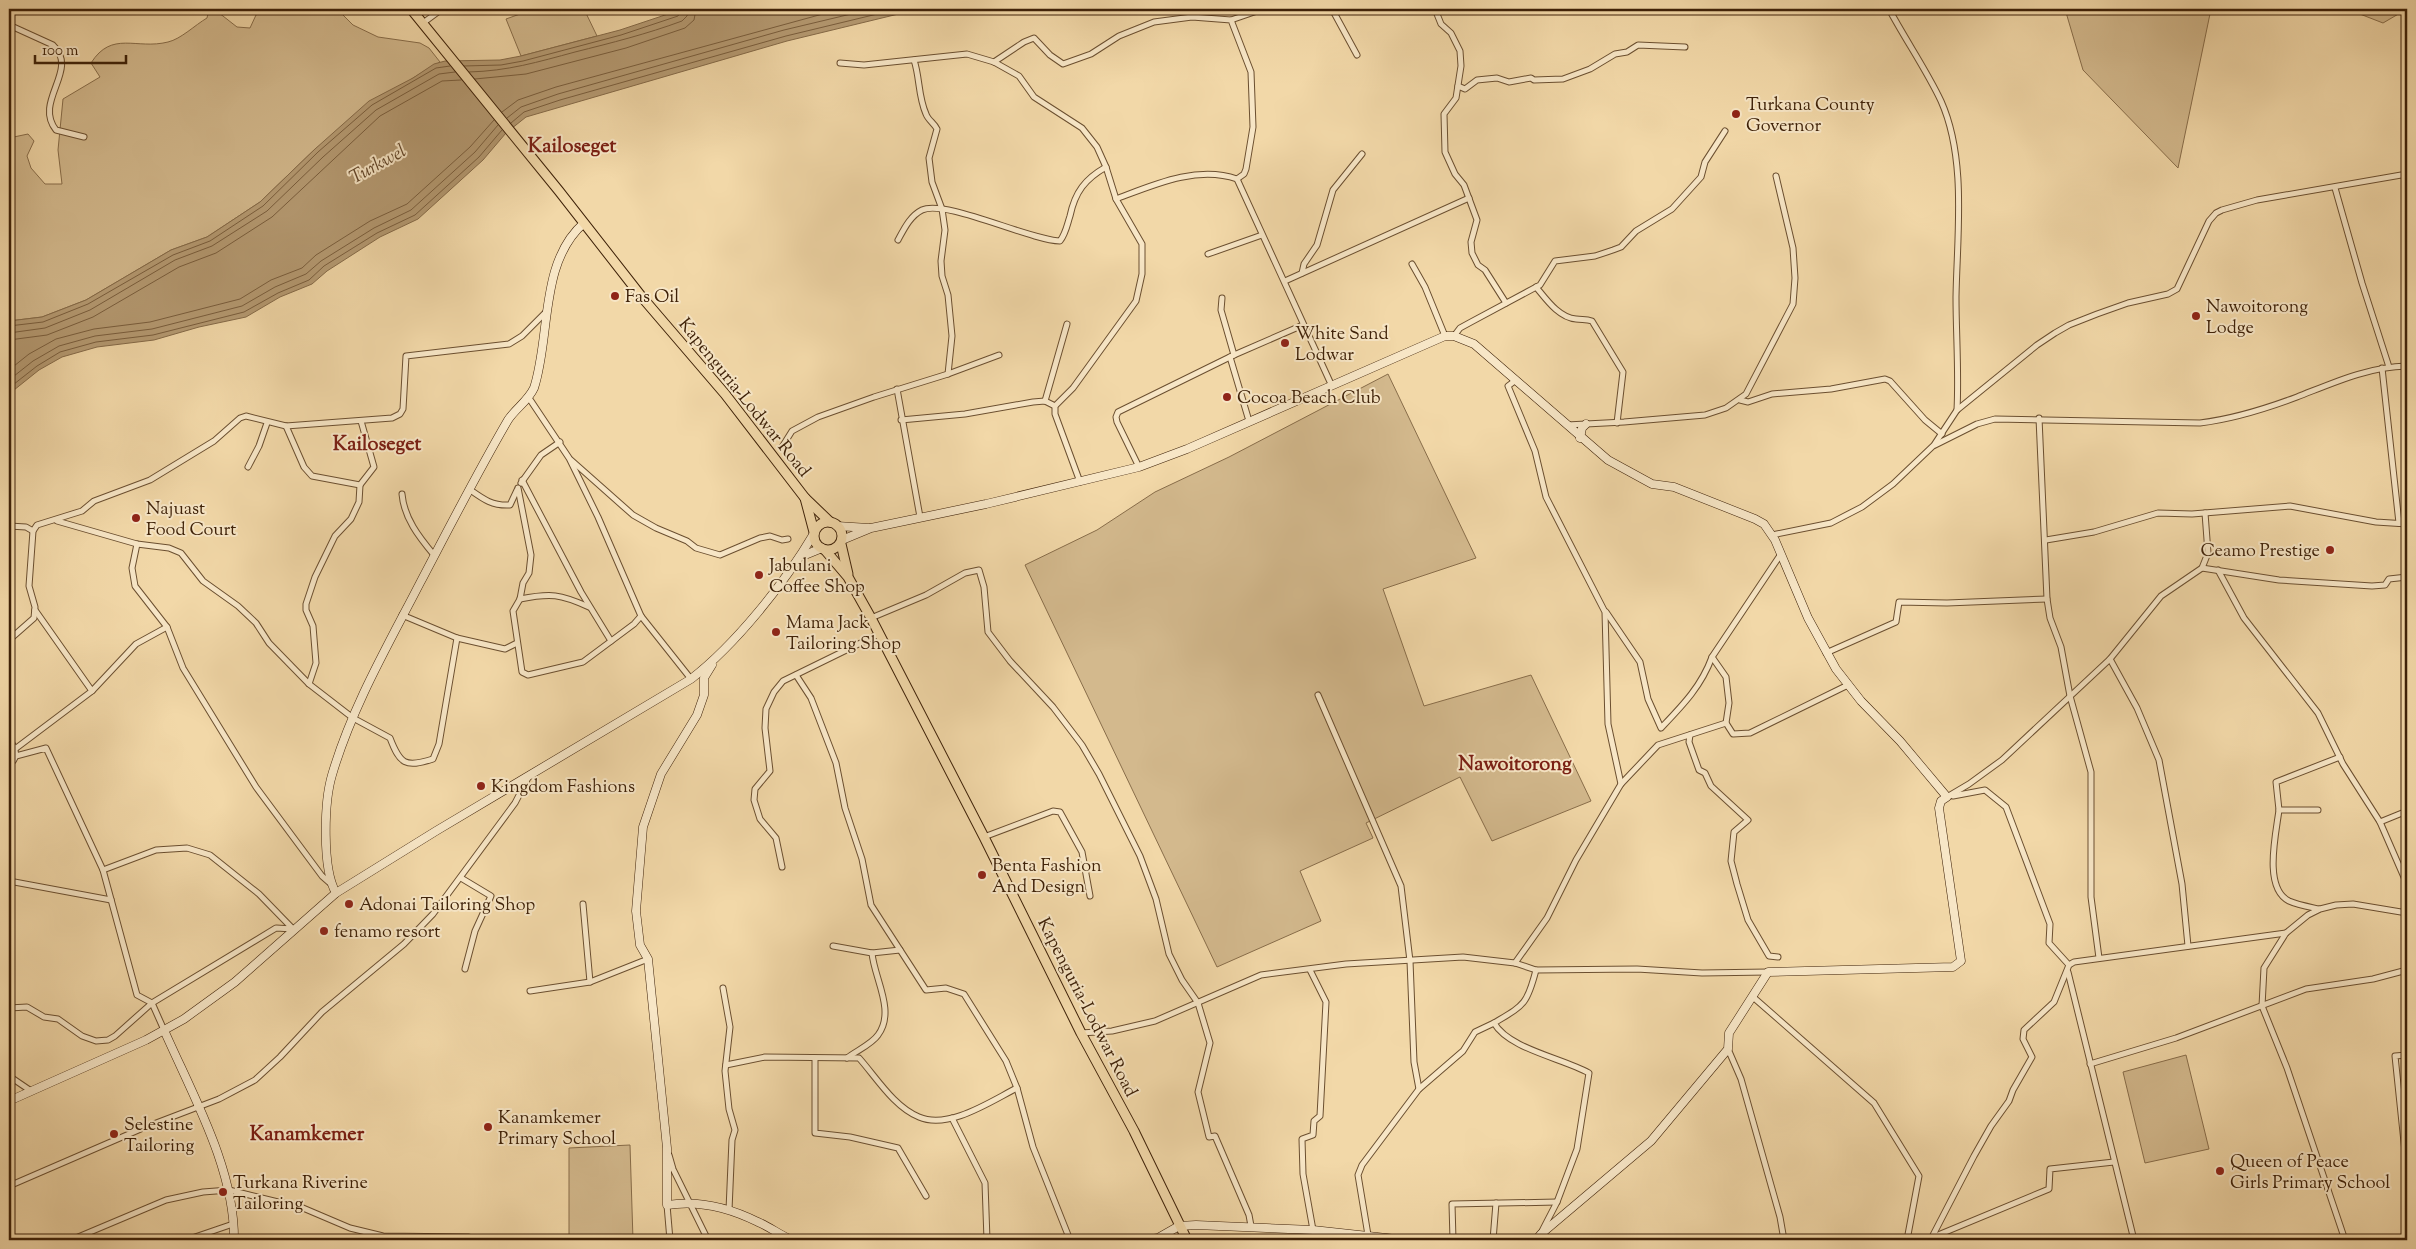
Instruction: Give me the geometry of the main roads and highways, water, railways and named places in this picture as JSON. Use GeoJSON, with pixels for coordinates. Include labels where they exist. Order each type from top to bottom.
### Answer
{"type":"FeatureCollection","features":[{"type":"Feature","properties":{"kind":"highway","name":"Kapenguria-Lodwar Road"},"geometry":{"type":"LineString","coordinates":[[411,9],[641,296],[725,394],[805,498],[834,524]]}},
{"type":"Feature","properties":{"kind":"highway","name":"Kapenguria-Lodwar Road"},"geometry":{"type":"LineString","coordinates":[[805,498],[814,534]]}},
{"type":"Feature","properties":{"kind":"highway"},"geometry":{"type":"LineString","coordinates":[[819,524],[834,524],[842,534],[841,542],[837,549],[824,549],[816,543],[814,534],[819,524]]}},
{"type":"Feature","properties":{"kind":"highway","name":"Kapenguria-Lodwar Road"},"geometry":{"type":"LineString","coordinates":[[841,542],[848,577]]}},
{"type":"Feature","properties":{"kind":"highway","name":"Kapenguria-Lodwar Road"},"geometry":{"type":"LineString","coordinates":[[824,549],[848,577],[871,618],[984,837],[1081,1033],[1134,1131],[1187,1240]]}},
{"type":"Feature","properties":{"kind":"water","name":"Turkwel"},"geometry":{"type":"Polygon","coordinates":[[[692,9],[919,9],[787,41],[526,117],[506,133],[483,160],[418,219],[380,237],[327,271],[312,284],[280,297],[246,317],[199,327],[154,340],[97,347],[62,357],[39,370],[9,394],[9,321],[42,317],[86,300],[171,250],[207,237],[260,202],[369,101],[413,78],[434,64],[445,61],[500,60],[521,56],[620,30],[677,11],[692,9]]]}},
{"type":"Feature","properties":{"kind":"place","name":"Turkana County Governor"},"geometry":{"type":"Point","coordinates":[1736,114]}},
{"type":"Feature","properties":{"kind":"place","name":"Fas Oil"},"geometry":{"type":"Point","coordinates":[615,296]}},
{"type":"Feature","properties":{"kind":"place","name":"Nawoitorong Lodge"},"geometry":{"type":"Point","coordinates":[2196,316]}},
{"type":"Feature","properties":{"kind":"place","name":"White Sand Lodwar"},"geometry":{"type":"Point","coordinates":[1285,343]}},
{"type":"Feature","properties":{"kind":"place","name":"Cocoa Beach Club"},"geometry":{"type":"Point","coordinates":[1227,397]}},
{"type":"Feature","properties":{"kind":"place","name":"Najuast Food Court"},"geometry":{"type":"Point","coordinates":[136,518]}},
{"type":"Feature","properties":{"kind":"place","name":"Ceamo Prestige"},"geometry":{"type":"Point","coordinates":[2330,550]}},
{"type":"Feature","properties":{"kind":"place","name":"Jabulani Coffee Shop"},"geometry":{"type":"Point","coordinates":[759,575]}},
{"type":"Feature","properties":{"kind":"place","name":"Mama Jack Tailoring Shop"},"geometry":{"type":"Point","coordinates":[776,632]}},
{"type":"Feature","properties":{"kind":"place","name":"Kingdom Fashions"},"geometry":{"type":"Point","coordinates":[481,786]}},
{"type":"Feature","properties":{"kind":"place","name":"Benta Fashion And Design"},"geometry":{"type":"Point","coordinates":[982,875]}},
{"type":"Feature","properties":{"kind":"place","name":"Adonai Tailoring Shop"},"geometry":{"type":"Point","coordinates":[349,904]}},
{"type":"Feature","properties":{"kind":"place","name":"fenamo resort"},"geometry":{"type":"Point","coordinates":[324,931]}},
{"type":"Feature","properties":{"kind":"place","name":"Kanamkemer Primary School"},"geometry":{"type":"Point","coordinates":[488,1127]}},
{"type":"Feature","properties":{"kind":"place","name":"Selestine Tailoring"},"geometry":{"type":"Point","coordinates":[114,1134]}},
{"type":"Feature","properties":{"kind":"place","name":"Queen of Peace Girls Primary School"},"geometry":{"type":"Point","coordinates":[2220,1171]}},
{"type":"Feature","properties":{"kind":"place","name":"Turkana Riverine Tailoring"},"geometry":{"type":"Point","coordinates":[223,1192]}},
{"type":"Feature","properties":{"kind":"district","name":"Kailoseget"},"geometry":{"type":"Point","coordinates":[572,145]}},
{"type":"Feature","properties":{"kind":"district","name":"Kailoseget"},"geometry":{"type":"Point","coordinates":[377,443]}},
{"type":"Feature","properties":{"kind":"district","name":"Nawoitorong"},"geometry":{"type":"Point","coordinates":[1515,763]}},
{"type":"Feature","properties":{"kind":"district","name":"Kanamkemer"},"geometry":{"type":"Point","coordinates":[307,1133]}}]}
